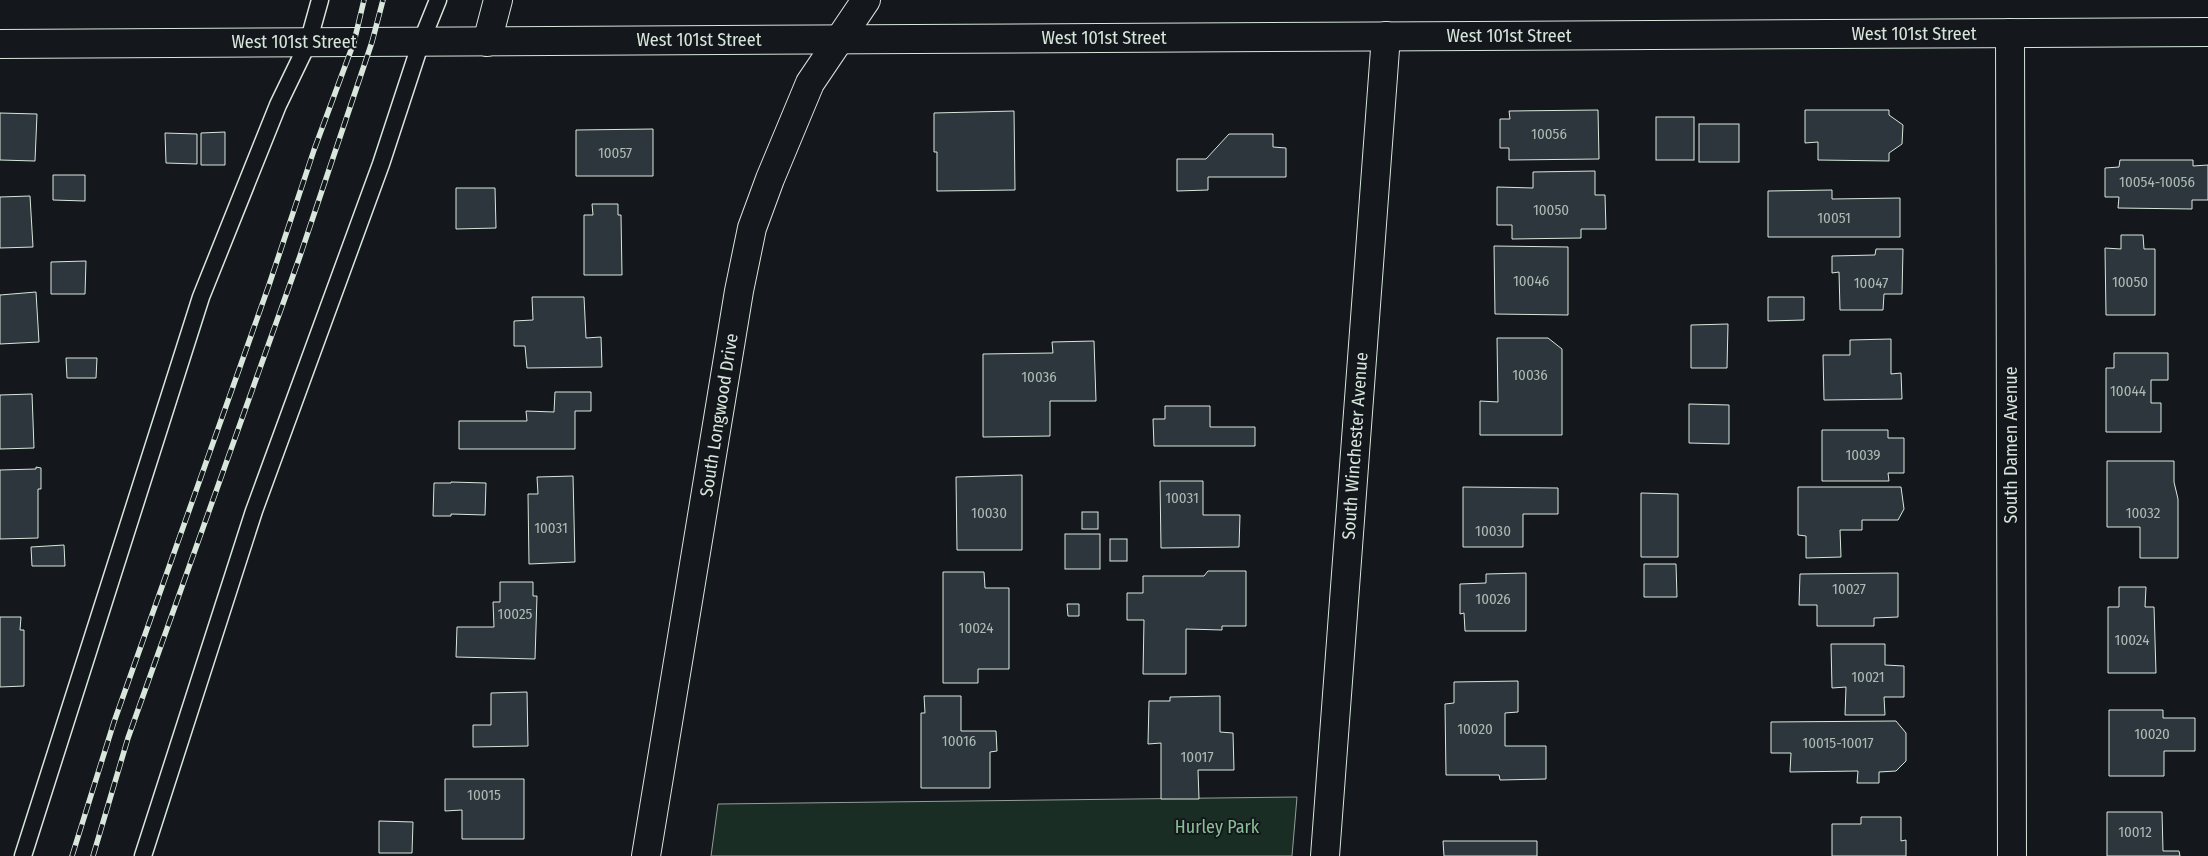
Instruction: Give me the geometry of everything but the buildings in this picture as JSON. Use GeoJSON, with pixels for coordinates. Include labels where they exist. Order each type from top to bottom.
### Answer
{"type":"FeatureCollection","features":[{"type":"Feature","properties":{"kind":"street"},"geometry":{"type":"LineString","coordinates":[[487,42],[498,0]]}},
{"type":"Feature","properties":{"kind":"street","name":"South Longwood Drive"},"geometry":{"type":"LineString","coordinates":[[646,856],[739,291],[752,228],[810,83],[866,0]]}},
{"type":"Feature","properties":{"kind":"street","name":"West 101st Street"},"geometry":{"type":"LineString","coordinates":[[0,44],[2208,32]]}},
{"type":"Feature","properties":{"kind":"street","name":"South Damen Avenue"},"geometry":{"type":"LineString","coordinates":[[2010,33],[2012,856]]}},
{"type":"Feature","properties":{"kind":"street","name":"South Winchester Avenue"},"geometry":{"type":"LineString","coordinates":[[1325,856],[1386,36]]}},
{"type":"Feature","properties":{"kind":"lane"},"geometry":{"type":"LineString","coordinates":[[23,856],[201,297],[278,105],[308,43],[320,0]]}},
{"type":"Feature","properties":{"kind":"lane"},"geometry":{"type":"LineString","coordinates":[[143,856],[254,511],[381,164],[421,42],[438,0]]}},
{"type":"Feature","properties":{"kind":"green space","name":"Hurley Park"},"geometry":{"type":"Polygon","coordinates":[[[1297,797],[1292,856],[711,856],[718,804],[1297,797]]]}},
{"type":"Feature","properties":{"kind":"railway"},"geometry":{"type":"LineString","coordinates":[[72,856],[114,722],[269,285],[314,150],[354,42],[364,0]]}},
{"type":"Feature","properties":{"kind":"railway"},"geometry":{"type":"LineString","coordinates":[[93,856],[128,738],[300,256],[372,42],[383,0]]}}]}
